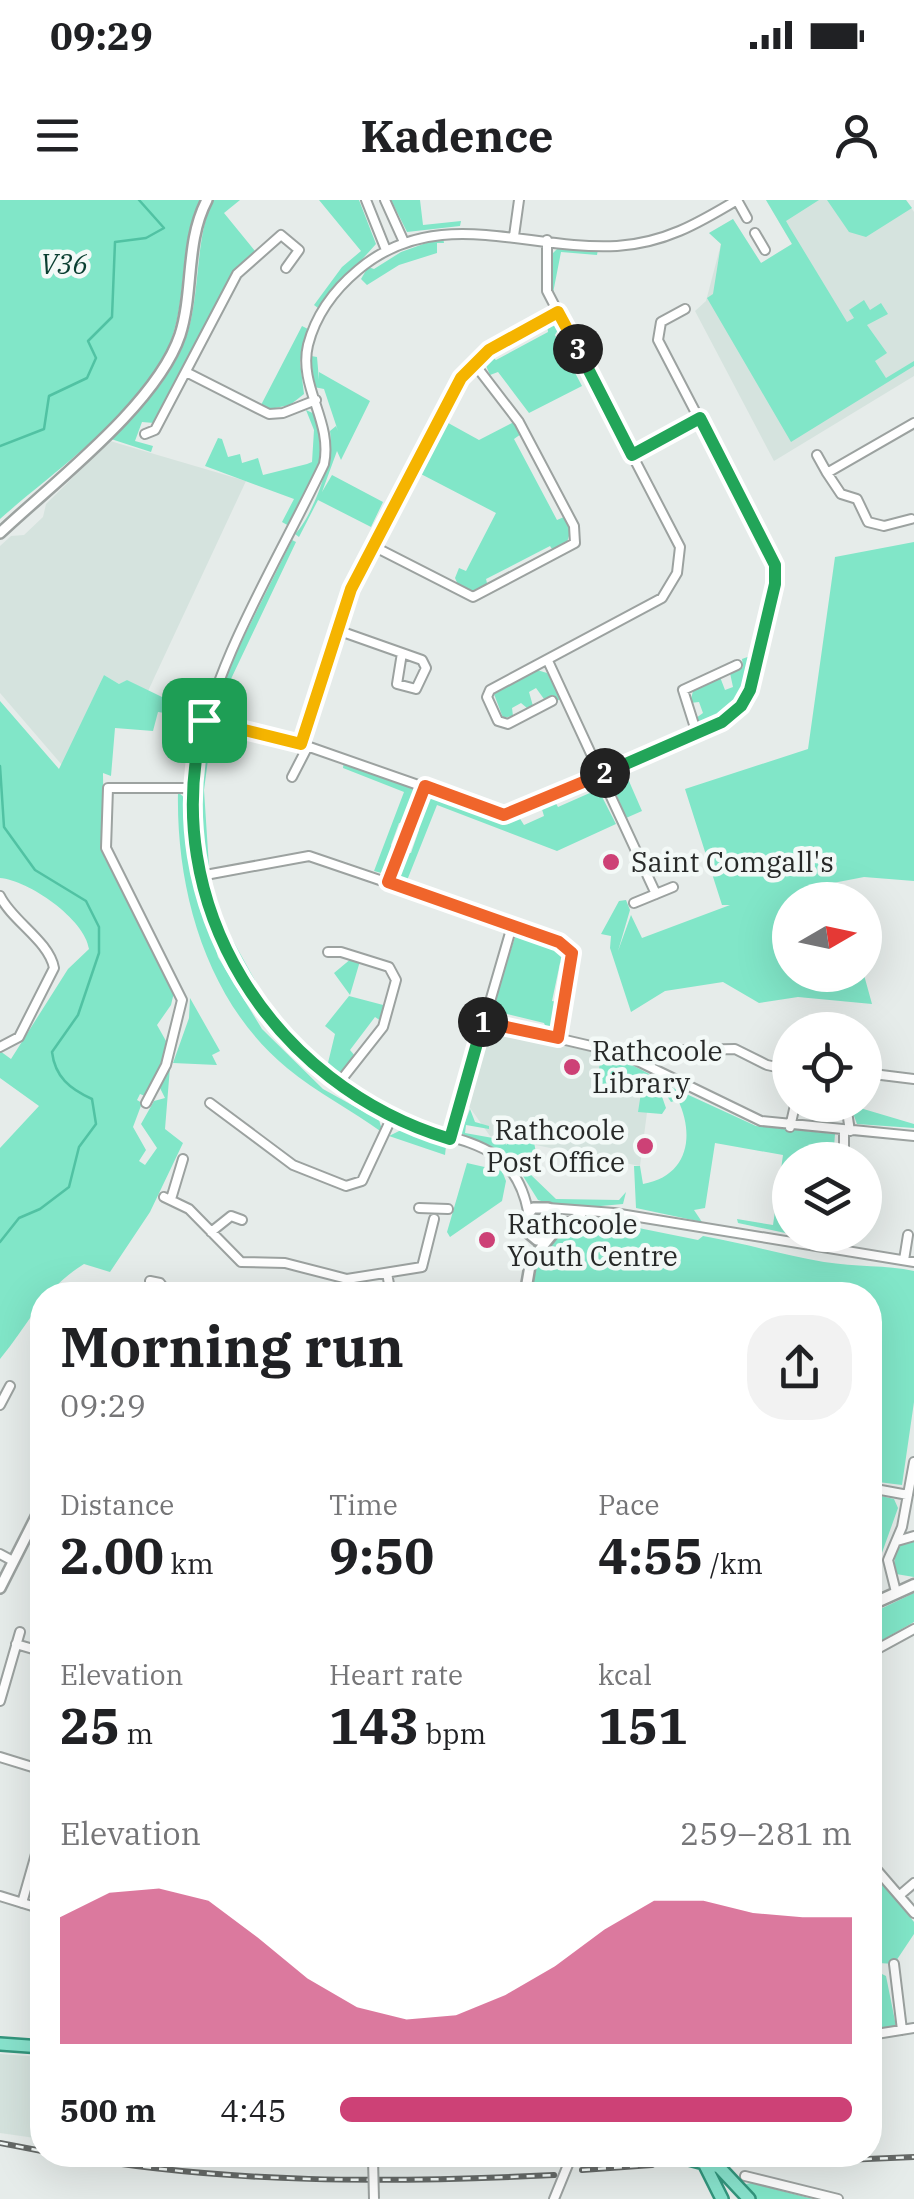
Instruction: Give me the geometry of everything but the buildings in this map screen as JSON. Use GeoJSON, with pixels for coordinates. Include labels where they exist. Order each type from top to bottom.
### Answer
{"type":"FeatureCollection","features":[{"type":"Feature","properties":{"kind":"main road"},"geometry":{"type":"LineString","coordinates":[[882,1599],[914,1585]]}},
{"type":"Feature","properties":{"kind":"main road"},"geometry":{"type":"LineString","coordinates":[[0,2044],[30,2047]]}},
{"type":"Feature","properties":{"kind":"main road"},"geometry":{"type":"LineString","coordinates":[[706,2167],[722,2199]]}},
{"type":"Feature","properties":{"kind":"main road"},"geometry":{"type":"LineString","coordinates":[[717,2167],[749,2199]]}},
{"type":"Feature","properties":{"kind":"street"},"geometry":{"type":"LineString","coordinates":[[0,533],[153,385],[171,357],[184,318],[191,255],[208,200]]}},
{"type":"Feature","properties":{"kind":"street"},"geometry":{"type":"LineString","coordinates":[[366,200],[386,250]]}},
{"type":"Feature","properties":{"kind":"street"},"geometry":{"type":"LineString","coordinates":[[385,200],[404,242]]}},
{"type":"Feature","properties":{"kind":"street"},"geometry":{"type":"LineString","coordinates":[[514,236],[519,200]]}},
{"type":"Feature","properties":{"kind":"street"},"geometry":{"type":"LineString","coordinates":[[556,1227],[546,1208],[523,1187],[504,1159],[391,1118],[338,1084],[268,1020],[226,952],[200,876],[191,788],[204,720],[232,646],[324,464],[326,426],[306,367],[314,327],[340,285],[386,250],[447,232],[614,246],[683,233],[737,200],[747,218]]}},
{"type":"Feature","properties":{"kind":"street"},"geometry":{"type":"LineString","coordinates":[[755,232],[765,250]]}},
{"type":"Feature","properties":{"kind":"street"},"geometry":{"type":"LineString","coordinates":[[145,434],[154,430],[238,274],[281,235],[298,250],[286,268]]}},
{"type":"Feature","properties":{"kind":"street"},"geometry":{"type":"LineString","coordinates":[[546,240],[544,282],[680,547],[677,573],[669,590],[653,604],[490,690],[487,698],[498,721],[508,724],[552,701]]}},
{"type":"Feature","properties":{"kind":"street"},"geometry":{"type":"LineString","coordinates":[[204,720],[304,745],[504,815],[728,719],[750,690],[775,577],[769,550],[656,334],[661,322],[685,309]]}},
{"type":"Feature","properties":{"kind":"street"},"geometry":{"type":"LineString","coordinates":[[292,777],[337,630],[372,546],[473,362],[558,312]]}},
{"type":"Feature","properties":{"kind":"street"},"geometry":{"type":"LineString","coordinates":[[372,546],[473,597],[574,543],[574,526],[524,432],[473,362]]}},
{"type":"Feature","properties":{"kind":"street"},"geometry":{"type":"LineString","coordinates":[[186,372],[269,414],[283,414],[316,400]]}},
{"type":"Feature","properties":{"kind":"street"},"geometry":{"type":"LineString","coordinates":[[632,455],[700,418]]}},
{"type":"Feature","properties":{"kind":"street"},"geometry":{"type":"LineString","coordinates":[[827,473],[913,426]]}},
{"type":"Feature","properties":{"kind":"street"},"geometry":{"type":"LineString","coordinates":[[817,455],[841,494],[857,499],[868,522],[884,526],[911,519]]}},
{"type":"Feature","properties":{"kind":"street"},"geometry":{"type":"LineString","coordinates":[[898,509],[900,522]]}},
{"type":"Feature","properties":{"kind":"street"},"geometry":{"type":"LineString","coordinates":[[337,630],[402,654],[425,664],[416,689],[396,684],[402,654]]}},
{"type":"Feature","properties":{"kind":"street"},"geometry":{"type":"LineString","coordinates":[[548,661],[656,894]]}},
{"type":"Feature","properties":{"kind":"street"},"geometry":{"type":"LineString","coordinates":[[697,734],[684,690],[737,665]]}},
{"type":"Feature","properties":{"kind":"street"},"geometry":{"type":"LineString","coordinates":[[723,671],[728,684]]}},
{"type":"Feature","properties":{"kind":"street"},"geometry":{"type":"LineString","coordinates":[[536,693],[543,706]]}},
{"type":"Feature","properties":{"kind":"street"},"geometry":{"type":"LineString","coordinates":[[388,882],[425,786]]}},
{"type":"Feature","properties":{"kind":"street"},"geometry":{"type":"LineString","coordinates":[[146,1103],[166,1066],[182,1000],[106,848],[108,788],[191,788]]}},
{"type":"Feature","properties":{"kind":"street"},"geometry":{"type":"LineString","coordinates":[[200,876],[309,856],[566,945],[572,953],[558,1038]]}},
{"type":"Feature","properties":{"kind":"street"},"geometry":{"type":"LineString","coordinates":[[634,904],[674,887]]}},
{"type":"Feature","properties":{"kind":"street"},"geometry":{"type":"LineString","coordinates":[[0,896],[10,914],[54,962],[43,994],[18,1037],[0,1047]]}},
{"type":"Feature","properties":{"kind":"street"},"geometry":{"type":"LineString","coordinates":[[450,1139],[512,926]]}},
{"type":"Feature","properties":{"kind":"street"},"geometry":{"type":"LineString","coordinates":[[328,952],[341,952],[389,967],[396,980],[384,1027],[338,1084]]}},
{"type":"Feature","properties":{"kind":"street"},"geometry":{"type":"LineString","coordinates":[[484,1021],[621,1052],[744,1116],[790,1127],[914,1136]]}},
{"type":"Feature","properties":{"kind":"street"},"geometry":{"type":"LineString","coordinates":[[683,1050],[735,1049],[772,1066]]}},
{"type":"Feature","properties":{"kind":"street"},"geometry":{"type":"LineString","coordinates":[[882,1075],[914,1080]]}},
{"type":"Feature","properties":{"kind":"street"},"geometry":{"type":"LineString","coordinates":[[210,1103],[294,1165],[346,1186],[362,1181],[391,1118]]}},
{"type":"Feature","properties":{"kind":"street"},"geometry":{"type":"LineString","coordinates":[[790,1127],[791,1122]]}},
{"type":"Feature","properties":{"kind":"street"},"geometry":{"type":"LineString","coordinates":[[845,1142],[847,1122]]}},
{"type":"Feature","properties":{"kind":"street"},"geometry":{"type":"LineString","coordinates":[[183,1159],[168,1198],[211,1232],[232,1255],[250,1266],[286,1263],[332,1279],[412,1270],[426,1262],[434,1219]]}},
{"type":"Feature","properties":{"kind":"street"},"geometry":{"type":"LineString","coordinates":[[523,1187],[528,1211],[523,1225],[532,1238],[527,1282]]}},
{"type":"Feature","properties":{"kind":"street"},"geometry":{"type":"LineString","coordinates":[[419,1208],[448,1208]]}},
{"type":"Feature","properties":{"kind":"street"},"geometry":{"type":"LineString","coordinates":[[528,1211],[546,1208],[590,1212],[772,1240]]}},
{"type":"Feature","properties":{"kind":"street"},"geometry":{"type":"LineString","coordinates":[[532,1258],[556,1227],[590,1212]]}},
{"type":"Feature","properties":{"kind":"street"},"geometry":{"type":"LineString","coordinates":[[211,1232],[230,1216],[242,1220]]}},
{"type":"Feature","properties":{"kind":"street"},"geometry":{"type":"LineString","coordinates":[[853,1252],[909,1261],[908,1236]]}},
{"type":"Feature","properties":{"kind":"street"},"geometry":{"type":"LineString","coordinates":[[532,1238],[547,1238]]}},
{"type":"Feature","properties":{"kind":"street"},"geometry":{"type":"LineString","coordinates":[[387,1273],[389,1282]]}},
{"type":"Feature","properties":{"kind":"street"},"geometry":{"type":"LineString","coordinates":[[0,1405],[10,1386]]}},
{"type":"Feature","properties":{"kind":"street"},"geometry":{"type":"LineString","coordinates":[[896,1592],[886,1567],[910,1502],[914,1462]]}},
{"type":"Feature","properties":{"kind":"street"},"geometry":{"type":"LineString","coordinates":[[882,1492],[910,1502]]}},
{"type":"Feature","properties":{"kind":"street"},"geometry":{"type":"LineString","coordinates":[[897,1540],[914,1535],[904,1518]]}},
{"type":"Feature","properties":{"kind":"street"},"geometry":{"type":"LineString","coordinates":[[0,1588],[30,1529]]}},
{"type":"Feature","properties":{"kind":"street"},"geometry":{"type":"LineString","coordinates":[[0,1554],[13,1561]]}},
{"type":"Feature","properties":{"kind":"street"},"geometry":{"type":"LineString","coordinates":[[882,1646],[914,1629]]}},
{"type":"Feature","properties":{"kind":"street"},"geometry":{"type":"LineString","coordinates":[[0,1702],[20,1632]]}},
{"type":"Feature","properties":{"kind":"street"},"geometry":{"type":"LineString","coordinates":[[16,1644],[30,1648]]}},
{"type":"Feature","properties":{"kind":"street"},"geometry":{"type":"LineString","coordinates":[[0,1757],[30,1766]]}},
{"type":"Feature","properties":{"kind":"street"},"geometry":{"type":"LineString","coordinates":[[22,1902],[30,1874]]}},
{"type":"Feature","properties":{"kind":"street"},"geometry":{"type":"LineString","coordinates":[[882,1876],[914,1913]]}},
{"type":"Feature","properties":{"kind":"street"},"geometry":{"type":"LineString","coordinates":[[900,1896],[914,1883]]}},
{"type":"Feature","properties":{"kind":"street"},"geometry":{"type":"LineString","coordinates":[[0,1896],[30,1904]]}},
{"type":"Feature","properties":{"kind":"street"},"geometry":{"type":"LineString","coordinates":[[894,1964],[902,2030]]}},
{"type":"Feature","properties":{"kind":"street"},"geometry":{"type":"LineString","coordinates":[[882,2033],[914,2028]]}},
{"type":"Feature","properties":{"kind":"street"},"geometry":{"type":"LineString","coordinates":[[373,2167],[374,2199]]}},
{"type":"Feature","properties":{"kind":"street"},"geometry":{"type":"LineString","coordinates":[[554,2199],[567,2167]]}},
{"type":"Feature","properties":{"kind":"street"},"geometry":{"type":"LineString","coordinates":[[745,2176],[838,2199]]}},
{"type":"Feature","properties":{"kind":"shaded area"},"geometry":{"type":"Polygon","coordinates":[[[766,200],[906,200],[914,212],[914,376],[774,461],[695,311],[706,301],[721,244],[709,233],[733,219],[761,263],[792,244],[766,200]]]}},
{"type":"Feature","properties":{"kind":"shaded area"},"geometry":{"type":"Polygon","coordinates":[[[110,441],[246,481],[148,691],[127,680],[119,684],[104,675],[62,765],[0,693],[0,546],[11,536],[24,535],[43,517],[46,504],[110,441]]]}},
{"type":"Feature","properties":{"kind":"shaded area"},"geometry":{"type":"Polygon","coordinates":[[[491,1029],[592,1052],[651,1082],[640,1166],[490,1136],[468,1105],[491,1029]]]}},
{"type":"Feature","properties":{"kind":"shaded area"},"geometry":{"type":"Polygon","coordinates":[[[0,2054],[30,2056],[30,2137],[0,2133],[0,2054]]]}},
{"type":"Feature","properties":{"kind":"green space","name":"V36"},"geometry":{"type":"Polygon","coordinates":[[[0,200],[200,200],[189,235],[176,325],[158,367],[96,438],[0,519],[0,200]]]}},
{"type":"Feature","properties":{"kind":"green space"},"geometry":{"type":"Polygon","coordinates":[[[212,200],[240,200],[224,213],[255,251],[232,274],[154,423],[142,422],[135,441],[153,446],[151,452],[111,439],[159,387],[185,341],[203,231],[212,200]]]}},
{"type":"Feature","properties":{"kind":"green space"},"geometry":{"type":"Polygon","coordinates":[[[319,200],[359,200],[376,244],[318,308],[314,305],[342,267],[361,251],[319,200]]]}},
{"type":"Feature","properties":{"kind":"green space"},"geometry":{"type":"Polygon","coordinates":[[[391,200],[420,200],[423,225],[461,221],[460,226],[407,232],[391,200]]]}},
{"type":"Feature","properties":{"kind":"green space"},"geometry":{"type":"Polygon","coordinates":[[[766,200],[819,200],[786,221],[790,228],[847,322],[854,318],[849,310],[864,300],[870,310],[881,303],[888,314],[867,325],[887,353],[875,361],[886,378],[914,361],[914,366],[791,442],[707,298],[713,294],[721,244],[709,233],[733,219],[761,263],[792,244],[766,200]]]}},
{"type":"Feature","properties":{"kind":"green space"},"geometry":{"type":"Polygon","coordinates":[[[827,200],[906,200],[912,208],[866,237],[849,232],[827,200]]]}},
{"type":"Feature","properties":{"kind":"green space"},"geometry":{"type":"Polygon","coordinates":[[[443,237],[444,243],[437,243],[437,253],[399,265],[367,285],[361,279],[368,267],[374,269],[401,252],[443,237]]]}},
{"type":"Feature","properties":{"kind":"green space"},"geometry":{"type":"Polygon","coordinates":[[[561,245],[598,249],[597,255],[561,252],[553,293],[549,257],[561,245]]]}},
{"type":"Feature","properties":{"kind":"green space"},"geometry":{"type":"Polygon","coordinates":[[[553,322],[559,328],[555,335],[582,386],[529,413],[498,372],[490,375],[484,361],[490,355],[496,360],[548,332],[547,324],[553,322]]]}},
{"type":"Feature","properties":{"kind":"green space"},"geometry":{"type":"Polygon","coordinates":[[[302,326],[308,329],[300,362],[304,394],[290,405],[270,409],[261,405],[302,326]]]}},
{"type":"Feature","properties":{"kind":"green space"},"geometry":{"type":"Polygon","coordinates":[[[311,356],[317,357],[319,380],[319,372],[370,401],[341,460],[337,451],[322,492],[332,475],[383,502],[371,527],[318,500],[299,537],[295,534],[321,486],[330,431],[336,426],[338,431],[324,389],[314,387],[311,356]]]}},
{"type":"Feature","properties":{"kind":"green space"},"geometry":{"type":"Polygon","coordinates":[[[306,410],[317,415],[321,459],[289,526],[282,522],[294,499],[205,466],[218,438],[222,439],[228,457],[240,454],[242,463],[258,458],[263,475],[312,462],[314,430],[306,410]]]}},
{"type":"Feature","properties":{"kind":"green space"},"geometry":{"type":"Polygon","coordinates":[[[441,419],[479,440],[514,422],[521,434],[514,439],[557,520],[564,517],[571,530],[566,545],[554,552],[550,546],[486,579],[488,587],[475,592],[459,587],[455,578],[459,568],[466,571],[496,513],[419,473],[397,508],[441,419]]]}},
{"type":"Feature","properties":{"kind":"green space"},"geometry":{"type":"Polygon","coordinates":[[[292,540],[296,542],[221,700],[244,725],[218,718],[213,708],[221,683],[292,540]]]}},
{"type":"Feature","properties":{"kind":"green space"},"geometry":{"type":"Polygon","coordinates":[[[914,542],[914,881],[864,877],[838,882],[772,882],[772,992],[869,992],[872,1004],[798,997],[759,1003],[723,982],[665,991],[631,1012],[610,948],[611,936],[601,934],[619,901],[626,900],[630,910],[618,951],[631,915],[642,938],[730,905],[722,905],[685,789],[808,749],[835,557],[914,542]]]}},
{"type":"Feature","properties":{"kind":"green space"},"geometry":{"type":"Polygon","coordinates":[[[753,655],[730,707],[700,725],[696,718],[703,713],[699,702],[690,703],[693,691],[720,677],[725,690],[733,687],[730,673],[743,667],[742,659],[753,655]]]}},
{"type":"Feature","properties":{"kind":"green space"},"geometry":{"type":"Polygon","coordinates":[[[537,670],[547,673],[561,699],[556,701],[553,695],[544,699],[536,688],[529,692],[533,706],[527,708],[521,703],[512,708],[513,716],[503,718],[494,694],[537,670]]]}},
{"type":"Feature","properties":{"kind":"green space"},"geometry":{"type":"Polygon","coordinates":[[[104,675],[119,684],[127,680],[193,712],[192,717],[158,712],[153,731],[115,728],[111,776],[103,773],[104,857],[175,988],[171,1005],[157,1025],[166,1041],[163,1065],[145,1096],[140,1094],[137,1100],[142,1103],[133,1127],[146,1150],[139,1161],[145,1165],[157,1148],[141,1124],[154,1101],[165,1098],[160,1088],[170,1067],[165,1129],[183,1143],[150,1212],[110,1272],[84,1264],[60,1282],[30,1282],[30,1319],[0,1359],[0,1148],[39,1106],[0,1078],[0,1051],[11,1059],[68,969],[89,949],[77,926],[54,903],[25,886],[0,878],[0,701],[59,769],[104,675]]]}},
{"type":"Feature","properties":{"kind":"green space"},"geometry":{"type":"Polygon","coordinates":[[[212,729],[204,790],[209,867],[203,861],[199,792],[202,754],[212,729]]]}},
{"type":"Feature","properties":{"kind":"green space"},"geometry":{"type":"Polygon","coordinates":[[[344,760],[347,766],[377,772],[418,789],[407,822],[399,823],[391,845],[395,850],[385,874],[374,871],[404,792],[343,768],[344,760]]]}},
{"type":"Feature","properties":{"kind":"green space"},"geometry":{"type":"Polygon","coordinates":[[[625,772],[642,811],[626,818],[611,781],[625,772]]]}},
{"type":"Feature","properties":{"kind":"green space"},"geometry":{"type":"Polygon","coordinates":[[[595,783],[616,824],[557,851],[437,805],[406,883],[395,874],[402,853],[411,853],[419,830],[414,824],[423,799],[431,792],[496,819],[517,814],[524,825],[544,816],[541,806],[554,800],[558,807],[592,792],[590,785],[595,783]]]}},
{"type":"Feature","properties":{"kind":"green space"},"geometry":{"type":"Polygon","coordinates":[[[178,792],[188,801],[190,867],[201,913],[208,918],[218,957],[262,1029],[323,1089],[379,1120],[383,1133],[287,1068],[236,1011],[202,943],[191,906],[183,868],[178,792]]]}},
{"type":"Feature","properties":{"kind":"green space"},"geometry":{"type":"Polygon","coordinates":[[[516,934],[556,945],[572,964],[560,963],[552,1001],[564,1003],[554,1030],[548,1032],[544,1023],[499,1012],[493,1018],[491,1011],[516,934]]]}},
{"type":"Feature","properties":{"kind":"green space"},"geometry":{"type":"Polygon","coordinates":[[[231,937],[268,1004],[327,1067],[335,1034],[325,1026],[349,996],[387,1006],[381,1021],[375,1017],[350,1050],[355,1056],[342,1073],[330,1077],[285,1032],[246,978],[226,939],[231,937]]]}},
{"type":"Feature","properties":{"kind":"green space"},"geometry":{"type":"Polygon","coordinates":[[[352,958],[360,961],[350,995],[334,973],[352,958]]]}},
{"type":"Feature","properties":{"kind":"green space"},"geometry":{"type":"Polygon","coordinates":[[[190,998],[220,1051],[212,1055],[217,1065],[173,1063],[189,1018],[190,998]]]}},
{"type":"Feature","properties":{"kind":"green space"},"geometry":{"type":"Polygon","coordinates":[[[609,1053],[655,1077],[666,1108],[662,1114],[638,1112],[643,1080],[608,1074],[606,1086],[597,1082],[601,1056],[609,1053]]]}},
{"type":"Feature","properties":{"kind":"green space"},"geometry":{"type":"Polygon","coordinates":[[[669,1086],[756,1126],[835,1134],[834,1142],[772,1142],[772,1153],[715,1143],[705,1208],[694,1210],[702,1222],[636,1208],[634,1166],[640,1166],[643,1184],[658,1180],[670,1173],[684,1152],[683,1114],[678,1100],[671,1102],[667,1096],[669,1086]]]}},
{"type":"Feature","properties":{"kind":"green space"},"geometry":{"type":"Polygon","coordinates":[[[470,1109],[475,1122],[489,1129],[466,1125],[465,1133],[504,1140],[506,1145],[511,1140],[534,1142],[536,1153],[512,1166],[461,1133],[470,1109]]]}},
{"type":"Feature","properties":{"kind":"green space"},"geometry":{"type":"Polygon","coordinates":[[[882,1114],[914,1124],[914,1128],[857,1124],[882,1122],[882,1114]]]}},
{"type":"Feature","properties":{"kind":"green space"},"geometry":{"type":"Polygon","coordinates":[[[401,1130],[446,1146],[445,1155],[389,1136],[401,1130]]]}},
{"type":"Feature","properties":{"kind":"green space"},"geometry":{"type":"Polygon","coordinates":[[[467,1163],[502,1171],[506,1181],[502,1201],[450,1237],[447,1232],[467,1163]]]}},
{"type":"Feature","properties":{"kind":"green space"},"geometry":{"type":"Polygon","coordinates":[[[535,1163],[530,1174],[556,1199],[619,1200],[626,1192],[623,1204],[567,1209],[538,1200],[523,1176],[525,1169],[535,1163]]]}},
{"type":"Feature","properties":{"kind":"green space"},"geometry":{"type":"Polygon","coordinates":[[[589,1218],[698,1240],[703,1236],[824,1262],[914,1271],[914,1402],[902,1485],[882,1482],[882,1282],[534,1282],[547,1245],[564,1227],[589,1218]]]}},
{"type":"Feature","properties":{"kind":"green space"},"geometry":{"type":"Polygon","coordinates":[[[737,1219],[772,1225],[772,1230],[738,1223],[737,1219]]]}},
{"type":"Feature","properties":{"kind":"green space"},"geometry":{"type":"Polygon","coordinates":[[[882,1496],[894,1499],[898,1508],[882,1553],[882,1496]]]}},
{"type":"Feature","properties":{"kind":"green space"},"geometry":{"type":"Polygon","coordinates":[[[904,1541],[914,1541],[914,1577],[896,1574],[895,1556],[904,1541]]]}},
{"type":"Feature","properties":{"kind":"green space"},"geometry":{"type":"Polygon","coordinates":[[[914,1593],[914,1622],[882,1640],[882,1608],[914,1593]]]}},
{"type":"Feature","properties":{"kind":"green space"},"geometry":{"type":"Polygon","coordinates":[[[882,1883],[914,1922],[914,1934],[894,1964],[882,1963],[882,1883]]]}},
{"type":"Feature","properties":{"kind":"green space"},"geometry":{"type":"Polygon","coordinates":[[[882,1974],[886,1976],[896,2026],[882,2029],[882,1974]]]}},
{"type":"Feature","properties":{"kind":"green space"},"geometry":{"type":"Polygon","coordinates":[[[746,2184],[813,2199],[755,2199],[746,2184]]]}},
{"type":"Feature","properties":{"kind":"waterway"},"geometry":{"type":"LineString","coordinates":[[0,446],[44,429],[49,396],[87,378],[96,358],[88,341],[112,317],[115,242],[146,238],[164,228],[139,200]]}},
{"type":"Feature","properties":{"kind":"waterway"},"geometry":{"type":"LineString","coordinates":[[0,766],[4,827],[35,870],[86,901],[99,927],[99,953],[78,1015],[52,1052],[65,1081],[92,1099],[96,1124],[79,1147],[69,1187],[40,1209],[19,1218],[0,1242]]}},
{"type":"Feature","properties":{"kind":"railway"},"geometry":{"type":"LineString","coordinates":[[0,2143],[30,2149]]}},
{"type":"Feature","properties":{"kind":"railway"},"geometry":{"type":"LineString","coordinates":[[882,2158],[914,2157]]}},
{"type":"Feature","properties":{"kind":"railway"},"geometry":{"type":"LineString","coordinates":[[145,2167],[309,2179],[554,2175]]}},
{"type":"Feature","properties":{"kind":"railway"},"geometry":{"type":"LineString","coordinates":[[582,2170],[624,2167]]}},
{"type":"Feature","properties":{"kind":"place","name":"Saint Comgall's"},"geometry":{"type":"Point","coordinates":[611,862]}},
{"type":"Feature","properties":{"kind":"place","name":"Rathcoole Library"},"geometry":{"type":"Point","coordinates":[572,1067]}},
{"type":"Feature","properties":{"kind":"place","name":"Rathcoole Post Office"},"geometry":{"type":"Point","coordinates":[645,1146]}},
{"type":"Feature","properties":{"kind":"place","name":"Rathcoole Youth Centre"},"geometry":{"type":"Point","coordinates":[487,1240]}},
{"type":"Feature","properties":{"kind":"route"},"geometry":{"type":"LineString","coordinates":[[558,312],[632,455],[700,418],[775,565],[775,584],[750,690],[728,719],[504,815],[425,786],[388,882],[559,942],[572,953],[558,1038],[484,1021],[450,1139],[391,1118],[338,1084],[294,1048],[268,1020],[243,983],[208,906],[193,830],[191,788],[204,720],[301,744],[351,589],[461,378],[489,350],[558,312]]}}]}
